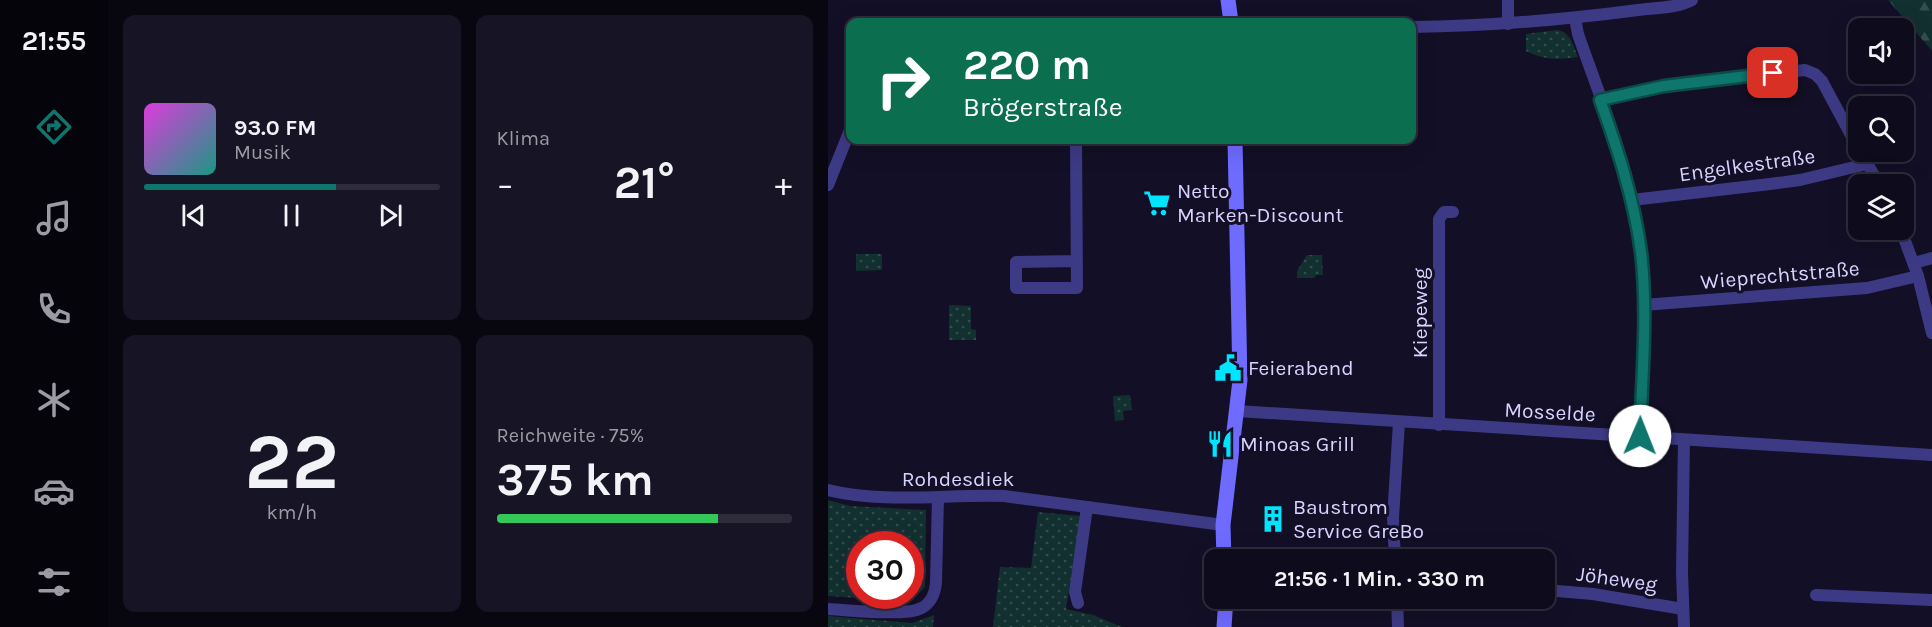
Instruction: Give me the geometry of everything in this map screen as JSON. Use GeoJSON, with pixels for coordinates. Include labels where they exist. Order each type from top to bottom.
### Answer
{"type":"FeatureCollection","features":[{"type":"Feature","properties":{"kind":"street"},"geometry":{"type":"LineString","coordinates":[[1228,0],[1230,18]]}},
{"type":"Feature","properties":{"kind":"street"},"geometry":{"type":"LineString","coordinates":[[1508,0],[1508,24]]}},
{"type":"Feature","properties":{"kind":"street"},"geometry":{"type":"LineString","coordinates":[[1416,27],[1508,24],[1575,18],[1668,6],[1692,0]]}},
{"type":"Feature","properties":{"kind":"street"},"geometry":{"type":"LineString","coordinates":[[1575,18],[1578,34],[1618,149],[1632,200],[1641,253],[1643,305],[1640,436]]}},
{"type":"Feature","properties":{"kind":"street"},"geometry":{"type":"LineString","coordinates":[[1600,100],[1664,86],[1805,70],[1815,74],[1822,81],[1848,129]]}},
{"type":"Feature","properties":{"kind":"street"},"geometry":{"type":"LineString","coordinates":[[828,185],[846,140]]}},
{"type":"Feature","properties":{"kind":"street"},"geometry":{"type":"LineString","coordinates":[[1076,144],[1077,288],[1016,288],[1016,262],[1076,261]]}},
{"type":"Feature","properties":{"kind":"street"},"geometry":{"type":"LineString","coordinates":[[1224,549],[1223,525],[1240,380],[1235,144]]}},
{"type":"Feature","properties":{"kind":"street"},"geometry":{"type":"LineString","coordinates":[[1867,164],[1873,174]]}},
{"type":"Feature","properties":{"kind":"street","name":"Engelkestraße"},"geometry":{"type":"LineString","coordinates":[[1632,200],[1790,181],[1867,164]]}},
{"type":"Feature","properties":{"kind":"street","name":"Kiepeweg"},"geometry":{"type":"LineString","coordinates":[[1439,425],[1439,219],[1444,212],[1453,212]]}},
{"type":"Feature","properties":{"kind":"street"},"geometry":{"type":"LineString","coordinates":[[1904,240],[1918,276],[1932,333]]}},
{"type":"Feature","properties":{"kind":"street"},"geometry":{"type":"LineString","coordinates":[[1914,263],[1932,258]]}},
{"type":"Feature","properties":{"kind":"street","name":"Wieprechtstraße"},"geometry":{"type":"LineString","coordinates":[[1643,305],[1867,288],[1918,276]]}},
{"type":"Feature","properties":{"kind":"street","name":"Mosselde"},"geometry":{"type":"LineString","coordinates":[[1237,411],[1932,455]]}},
{"type":"Feature","properties":{"kind":"street"},"geometry":{"type":"LineString","coordinates":[[1394,549],[1393,518],[1399,422]]}},
{"type":"Feature","properties":{"kind":"street"},"geometry":{"type":"LineString","coordinates":[[1684,440],[1684,627]]}},
{"type":"Feature","properties":{"kind":"street","name":"Rohdesdiek"},"geometry":{"type":"LineString","coordinates":[[828,490],[850,495],[892,499],[1004,496],[1223,525]]}},
{"type":"Feature","properties":{"kind":"street"},"geometry":{"type":"LineString","coordinates":[[828,609],[909,612],[925,606],[935,592],[938,497]]}},
{"type":"Feature","properties":{"kind":"street"},"geometry":{"type":"LineString","coordinates":[[1078,603],[1075,592],[1088,507]]}},
{"type":"Feature","properties":{"kind":"street","name":"Jöheweg"},"geometry":{"type":"LineString","coordinates":[[1555,591],[1593,594],[1683,609]]}},
{"type":"Feature","properties":{"kind":"street"},"geometry":{"type":"LineString","coordinates":[[1816,595],[1932,600]]}},
{"type":"Feature","properties":{"kind":"street"},"geometry":{"type":"LineString","coordinates":[[1224,627],[1225,609]]}},
{"type":"Feature","properties":{"kind":"street"},"geometry":{"type":"LineString","coordinates":[[1397,609],[1398,627]]}},
{"type":"Feature","properties":{"kind":"green space"},"geometry":{"type":"Polygon","coordinates":[[[1888,0],[1932,0],[1932,51],[1914,30],[1914,18],[1904,18],[1888,0]]]}},
{"type":"Feature","properties":{"kind":"green space"},"geometry":{"type":"Polygon","coordinates":[[[1562,31],[1568,37],[1578,57],[1551,58],[1526,51],[1526,34],[1562,31]]]}},
{"type":"Feature","properties":{"kind":"green space"},"geometry":{"type":"Polygon","coordinates":[[[856,254],[882,254],[882,270],[856,271],[856,254]]]}},
{"type":"Feature","properties":{"kind":"green space"},"geometry":{"type":"Polygon","coordinates":[[[1307,255],[1322,255],[1323,275],[1316,275],[1314,278],[1297,278],[1297,271],[1307,255]]]}},
{"type":"Feature","properties":{"kind":"green space"},"geometry":{"type":"Polygon","coordinates":[[[949,305],[971,306],[971,329],[976,330],[976,340],[949,340],[949,305]]]}},
{"type":"Feature","properties":{"kind":"green space"},"geometry":{"type":"Polygon","coordinates":[[[1130,395],[1132,410],[1123,411],[1124,420],[1115,421],[1113,396],[1130,395]]]}},
{"type":"Feature","properties":{"kind":"green space"},"geometry":{"type":"Polygon","coordinates":[[[828,500],[850,506],[926,510],[925,587],[924,531],[846,531],[846,597],[828,596],[828,500]]]}},
{"type":"Feature","properties":{"kind":"green space"},"geometry":{"type":"Polygon","coordinates":[[[1038,512],[1081,516],[1066,609],[1093,615],[1122,627],[993,627],[1000,567],[1031,568],[1038,512]]]}},
{"type":"Feature","properties":{"kind":"green space"},"geometry":{"type":"Polygon","coordinates":[[[934,615],[933,627],[828,627],[828,616],[912,623],[934,615]]]}},
{"type":"Feature","properties":{"kind":"place","name":"Netto Marken-Discount"},"geometry":{"type":"Point","coordinates":[1157,203]}},
{"type":"Feature","properties":{"kind":"place","name":"Feierabend"},"geometry":{"type":"Point","coordinates":[1228,368]}},
{"type":"Feature","properties":{"kind":"place","name":"Minoas Grill"},"geometry":{"type":"Point","coordinates":[1220,444]}},
{"type":"Feature","properties":{"kind":"place","name":"Baustrom Service GreBo"},"geometry":{"type":"Point","coordinates":[1273,519]}},
{"type":"Feature","properties":{"kind":"route"},"geometry":{"type":"LineString","coordinates":[[1640,436],[1643,305],[1641,253],[1632,200],[1618,149],[1600,100],[1664,86],[1773,73]]}}]}
